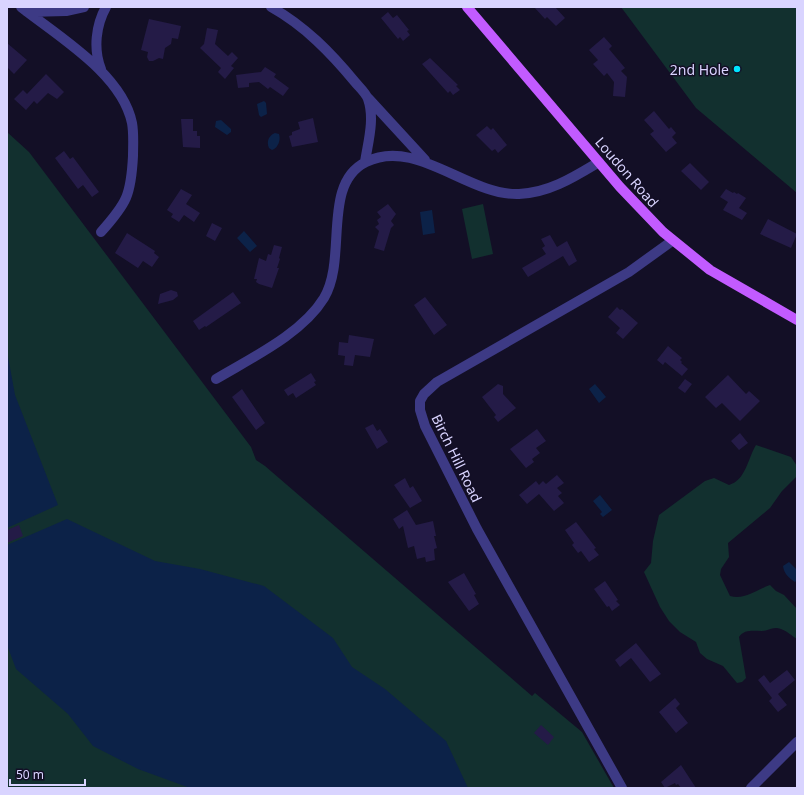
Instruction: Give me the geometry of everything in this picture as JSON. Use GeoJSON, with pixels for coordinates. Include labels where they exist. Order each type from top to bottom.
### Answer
{"type":"FeatureCollection","features":[{"type":"Feature","properties":{"kind":"main road","name":"Loudon Road"},"geometry":{"type":"LineString","coordinates":[[467,7],[599,162],[642,211],[672,241],[725,280],[797,320]]}},
{"type":"Feature","properties":{"kind":"street"},"geometry":{"type":"LineString","coordinates":[[24,9],[66,11],[84,7]]}},
{"type":"Feature","properties":{"kind":"street"},"geometry":{"type":"LineString","coordinates":[[101,232],[117,213],[129,192],[133,142],[132,123],[127,107],[101,69],[98,59],[97,38],[100,21],[106,7]]}},
{"type":"Feature","properties":{"kind":"street"},"geometry":{"type":"LineString","coordinates":[[272,7],[291,19],[314,38],[337,61],[415,151],[428,163]]}},
{"type":"Feature","properties":{"kind":"street"},"geometry":{"type":"LineString","coordinates":[[24,9],[101,69]]}},
{"type":"Feature","properties":{"kind":"street"},"geometry":{"type":"LineString","coordinates":[[365,162],[371,118],[367,97]]}},
{"type":"Feature","properties":{"kind":"street"},"geometry":{"type":"LineString","coordinates":[[216,379],[277,342],[305,321],[320,304],[327,292],[334,272],[337,254],[339,204],[342,190],[355,171],[365,162],[380,158],[397,157],[415,159],[428,163],[488,189],[520,194],[545,190],[562,184],[599,162]]}},
{"type":"Feature","properties":{"kind":"street","name":"Birch Hill Road"},"geometry":{"type":"LineString","coordinates":[[622,788],[477,529],[425,426],[420,405],[424,394],[436,382],[629,272],[672,241]]}},
{"type":"Feature","properties":{"kind":"street"},"geometry":{"type":"LineString","coordinates":[[751,788],[797,742]]}},
{"type":"Feature","properties":{"kind":"green space","name":"2nd Hole"},"geometry":{"type":"Polygon","coordinates":[[[621,7],[797,7],[797,193],[696,108],[621,7]]]}},
{"type":"Feature","properties":{"kind":"green space"},"geometry":{"type":"Polygon","coordinates":[[[7,132],[29,152],[251,447],[256,460],[265,466],[532,696],[535,693],[582,732],[614,788],[7,788],[7,132]]]}},
{"type":"Feature","properties":{"kind":"green space"},"geometry":{"type":"Polygon","coordinates":[[[483,204],[493,254],[472,259],[462,209],[483,204]]]}},
{"type":"Feature","properties":{"kind":"green space"},"geometry":{"type":"Polygon","coordinates":[[[756,445],[791,457],[797,466],[797,476],[782,491],[770,508],[728,543],[729,557],[721,569],[720,575],[730,596],[746,596],[770,585],[776,591],[784,595],[797,609],[797,639],[778,628],[764,631],[749,631],[741,634],[739,637],[746,678],[742,682],[737,683],[723,666],[707,659],[700,653],[696,642],[680,632],[669,621],[660,607],[644,572],[651,563],[653,541],[659,515],[705,481],[714,478],[729,485],[735,482],[743,474],[756,445]]]}},
{"type":"Feature","properties":{"kind":"water"},"geometry":{"type":"Polygon","coordinates":[[[264,101],[266,103],[267,114],[261,117],[259,115],[257,104],[264,101]]]}},
{"type":"Feature","properties":{"kind":"water"},"geometry":{"type":"Polygon","coordinates":[[[221,120],[231,129],[231,132],[227,135],[215,127],[216,121],[221,120]]]}},
{"type":"Feature","properties":{"kind":"water"},"geometry":{"type":"Polygon","coordinates":[[[275,133],[279,134],[280,136],[276,148],[272,150],[268,146],[268,141],[271,135],[275,133]]]}},
{"type":"Feature","properties":{"kind":"water"},"geometry":{"type":"Polygon","coordinates":[[[432,210],[435,233],[423,235],[420,212],[432,210]]]}},
{"type":"Feature","properties":{"kind":"water"},"geometry":{"type":"Polygon","coordinates":[[[244,231],[257,246],[250,252],[237,238],[244,231]]]}},
{"type":"Feature","properties":{"kind":"water"},"geometry":{"type":"Polygon","coordinates":[[[7,351],[15,395],[58,505],[7,528],[7,351]]]}},
{"type":"Feature","properties":{"kind":"water"},"geometry":{"type":"Polygon","coordinates":[[[595,384],[606,397],[599,403],[589,389],[595,384]]]}},
{"type":"Feature","properties":{"kind":"water"},"geometry":{"type":"Polygon","coordinates":[[[600,495],[612,510],[603,517],[600,514],[602,512],[593,501],[600,495]]]}},
{"type":"Feature","properties":{"kind":"water"},"geometry":{"type":"Polygon","coordinates":[[[67,519],[155,561],[200,569],[264,586],[333,638],[352,667],[385,689],[446,741],[468,788],[190,788],[138,769],[93,746],[68,714],[16,669],[7,645],[7,545],[67,519]]]}},
{"type":"Feature","properties":{"kind":"water"},"geometry":{"type":"Polygon","coordinates":[[[789,562],[797,570],[797,580],[795,582],[787,576],[784,571],[783,566],[789,562]]]}},
{"type":"Feature","properties":{"kind":"building"},"geometry":{"type":"Polygon","coordinates":[[[534,7],[555,7],[565,18],[556,26],[547,17],[545,19],[534,7]]]}},
{"type":"Feature","properties":{"kind":"building"},"geometry":{"type":"Polygon","coordinates":[[[388,12],[393,18],[397,15],[409,30],[407,31],[410,35],[403,41],[400,37],[398,39],[381,18],[388,12]]]}},
{"type":"Feature","properties":{"kind":"building"},"geometry":{"type":"Polygon","coordinates":[[[149,19],[181,26],[178,39],[172,38],[171,44],[165,48],[163,59],[159,58],[149,61],[147,57],[148,52],[141,50],[149,19]]]}},
{"type":"Feature","properties":{"kind":"building"},"geometry":{"type":"Polygon","coordinates":[[[207,28],[218,30],[215,44],[228,56],[232,52],[238,58],[231,66],[234,68],[225,79],[218,72],[221,68],[200,48],[204,44],[207,28]]]}},
{"type":"Feature","properties":{"kind":"building"},"geometry":{"type":"Polygon","coordinates":[[[604,37],[612,46],[609,49],[625,68],[621,71],[627,77],[625,97],[613,96],[614,82],[607,73],[604,76],[593,64],[598,60],[589,50],[604,37]]]}},
{"type":"Feature","properties":{"kind":"building"},"geometry":{"type":"Polygon","coordinates":[[[7,43],[27,60],[14,74],[7,67],[7,43]]]}},
{"type":"Feature","properties":{"kind":"building"},"geometry":{"type":"Polygon","coordinates":[[[430,58],[458,85],[456,86],[460,90],[453,95],[450,91],[448,93],[422,64],[430,58]]]}},
{"type":"Feature","properties":{"kind":"building"},"geometry":{"type":"Polygon","coordinates":[[[265,67],[276,74],[274,77],[289,88],[283,96],[270,87],[268,89],[259,82],[249,83],[249,87],[238,88],[236,75],[261,72],[265,67]]]}},
{"type":"Feature","properties":{"kind":"building"},"geometry":{"type":"Polygon","coordinates":[[[46,74],[64,92],[57,99],[48,93],[37,104],[34,101],[26,110],[14,99],[23,90],[27,94],[46,74]]]}},
{"type":"Feature","properties":{"kind":"building"},"geometry":{"type":"Polygon","coordinates":[[[654,111],[669,129],[671,127],[676,133],[672,137],[677,143],[666,152],[650,134],[654,131],[644,120],[654,111]]]}},
{"type":"Feature","properties":{"kind":"building"},"geometry":{"type":"Polygon","coordinates":[[[313,118],[318,142],[292,147],[289,136],[292,135],[292,132],[300,129],[298,122],[313,118]]]}},
{"type":"Feature","properties":{"kind":"building"},"geometry":{"type":"Polygon","coordinates":[[[181,119],[193,119],[193,131],[197,131],[197,136],[200,136],[200,148],[183,147],[181,119]]]}},
{"type":"Feature","properties":{"kind":"building"},"geometry":{"type":"Polygon","coordinates":[[[487,126],[491,130],[493,128],[507,145],[498,153],[495,149],[492,151],[476,135],[487,126]]]}},
{"type":"Feature","properties":{"kind":"building"},"geometry":{"type":"Polygon","coordinates":[[[64,151],[70,159],[73,157],[99,192],[92,197],[83,185],[78,189],[55,158],[64,151]]]}},
{"type":"Feature","properties":{"kind":"building"},"geometry":{"type":"Polygon","coordinates":[[[690,163],[709,182],[701,190],[681,171],[690,163]]]}},
{"type":"Feature","properties":{"kind":"building"},"geometry":{"type":"Polygon","coordinates":[[[181,189],[192,195],[186,204],[200,213],[194,222],[184,215],[179,222],[171,217],[173,214],[167,210],[181,189]]]}},
{"type":"Feature","properties":{"kind":"building"},"geometry":{"type":"Polygon","coordinates":[[[726,189],[733,193],[738,193],[746,198],[739,208],[747,213],[742,220],[723,210],[728,202],[720,197],[726,189]]]}},
{"type":"Feature","properties":{"kind":"building"},"geometry":{"type":"Polygon","coordinates":[[[388,204],[396,214],[391,221],[394,225],[391,228],[384,251],[374,248],[379,231],[375,227],[379,224],[377,220],[381,217],[377,212],[388,204]]]}},
{"type":"Feature","properties":{"kind":"building"},"geometry":{"type":"Polygon","coordinates":[[[768,219],[797,234],[791,248],[760,234],[768,219]]]}},
{"type":"Feature","properties":{"kind":"building"},"geometry":{"type":"Polygon","coordinates":[[[212,223],[222,228],[215,241],[206,236],[212,223]]]}},
{"type":"Feature","properties":{"kind":"building"},"geometry":{"type":"Polygon","coordinates":[[[127,233],[155,251],[154,253],[159,257],[152,267],[143,261],[138,268],[115,253],[127,233]]]}},
{"type":"Feature","properties":{"kind":"building"},"geometry":{"type":"Polygon","coordinates":[[[550,235],[557,247],[567,241],[577,261],[569,266],[563,256],[528,277],[522,268],[546,254],[542,248],[545,246],[541,239],[550,235]]]}},
{"type":"Feature","properties":{"kind":"building"},"geometry":{"type":"Polygon","coordinates":[[[274,245],[282,247],[277,268],[279,268],[272,288],[259,284],[256,282],[257,279],[254,279],[259,258],[266,261],[268,254],[271,255],[274,245]]]}},
{"type":"Feature","properties":{"kind":"building"},"geometry":{"type":"Polygon","coordinates":[[[171,290],[177,292],[178,296],[173,300],[158,304],[160,294],[171,290]]]}},
{"type":"Feature","properties":{"kind":"building"},"geometry":{"type":"Polygon","coordinates":[[[233,292],[241,303],[206,327],[205,326],[199,330],[193,321],[233,292]]]}},
{"type":"Feature","properties":{"kind":"building"},"geometry":{"type":"Polygon","coordinates":[[[425,297],[447,325],[434,335],[414,305],[425,297]]]}},
{"type":"Feature","properties":{"kind":"building"},"geometry":{"type":"Polygon","coordinates":[[[617,307],[620,310],[622,309],[638,323],[623,339],[616,333],[620,328],[608,317],[617,307]]]}},
{"type":"Feature","properties":{"kind":"building"},"geometry":{"type":"Polygon","coordinates":[[[349,335],[374,339],[370,357],[355,355],[353,366],[344,365],[345,356],[338,355],[339,342],[348,343],[349,335]]]}},
{"type":"Feature","properties":{"kind":"building"},"geometry":{"type":"Polygon","coordinates":[[[668,346],[682,358],[680,360],[682,362],[681,363],[688,369],[682,376],[665,362],[663,365],[657,360],[668,346]]]}},
{"type":"Feature","properties":{"kind":"building"},"geometry":{"type":"Polygon","coordinates":[[[311,373],[316,381],[314,382],[316,385],[296,398],[293,393],[288,396],[284,390],[311,373]]]}},
{"type":"Feature","properties":{"kind":"building"},"geometry":{"type":"Polygon","coordinates":[[[728,375],[746,394],[749,391],[760,401],[740,421],[722,403],[716,408],[705,397],[728,375]]]}},
{"type":"Feature","properties":{"kind":"building"},"geometry":{"type":"Polygon","coordinates":[[[685,379],[692,384],[685,393],[678,388],[685,379]]]}},
{"type":"Feature","properties":{"kind":"building"},"geometry":{"type":"Polygon","coordinates":[[[498,384],[503,386],[503,394],[516,408],[498,422],[494,417],[496,415],[482,397],[498,384]]]}},
{"type":"Feature","properties":{"kind":"building"},"geometry":{"type":"Polygon","coordinates":[[[242,389],[265,423],[256,430],[232,397],[242,389]]]}},
{"type":"Feature","properties":{"kind":"building"},"geometry":{"type":"Polygon","coordinates":[[[373,424],[377,431],[380,429],[388,442],[377,449],[365,428],[373,424]]]}},
{"type":"Feature","properties":{"kind":"building"},"geometry":{"type":"Polygon","coordinates":[[[537,429],[546,441],[536,448],[540,453],[532,459],[534,462],[526,468],[510,449],[537,429]]]}},
{"type":"Feature","properties":{"kind":"building"},"geometry":{"type":"Polygon","coordinates":[[[740,433],[748,443],[739,450],[731,441],[740,433]]]}},
{"type":"Feature","properties":{"kind":"building"},"geometry":{"type":"Polygon","coordinates":[[[557,475],[564,483],[557,488],[562,493],[558,496],[564,503],[554,511],[539,494],[527,504],[519,495],[536,481],[539,485],[543,481],[546,484],[557,475]]]}},
{"type":"Feature","properties":{"kind":"building"},"geometry":{"type":"Polygon","coordinates":[[[405,478],[410,488],[413,486],[422,501],[410,508],[394,485],[405,478]]]}},
{"type":"Feature","properties":{"kind":"building"},"geometry":{"type":"Polygon","coordinates":[[[407,510],[416,525],[433,521],[436,536],[434,536],[437,548],[434,549],[435,560],[426,562],[425,557],[417,559],[414,546],[408,548],[403,526],[399,529],[393,519],[407,510]]]}},
{"type":"Feature","properties":{"kind":"building"},"geometry":{"type":"Polygon","coordinates":[[[576,522],[596,548],[594,549],[599,555],[589,562],[581,551],[578,553],[572,545],[574,543],[565,530],[576,522]]]}},
{"type":"Feature","properties":{"kind":"building"},"geometry":{"type":"Polygon","coordinates":[[[19,525],[23,536],[7,543],[7,530],[19,525]]]}},
{"type":"Feature","properties":{"kind":"building"},"geometry":{"type":"Polygon","coordinates":[[[464,573],[476,594],[474,595],[479,604],[469,611],[448,582],[464,573]]]}},
{"type":"Feature","properties":{"kind":"building"},"geometry":{"type":"Polygon","coordinates":[[[605,581],[618,600],[616,601],[620,605],[612,611],[609,606],[607,607],[594,589],[605,581]]]}},
{"type":"Feature","properties":{"kind":"building"},"geometry":{"type":"Polygon","coordinates":[[[636,643],[661,674],[650,682],[631,658],[620,667],[615,660],[636,643]]]}},
{"type":"Feature","properties":{"kind":"building"},"geometry":{"type":"Polygon","coordinates":[[[787,670],[795,680],[778,694],[787,705],[778,712],[769,701],[772,698],[758,680],[764,675],[770,683],[787,670]]]}},
{"type":"Feature","properties":{"kind":"building"},"geometry":{"type":"Polygon","coordinates":[[[675,698],[680,704],[676,708],[688,723],[676,733],[659,712],[675,698]]]}},
{"type":"Feature","properties":{"kind":"building"},"geometry":{"type":"Polygon","coordinates":[[[541,725],[554,737],[548,745],[534,733],[541,725]]]}},
{"type":"Feature","properties":{"kind":"building"},"geometry":{"type":"Polygon","coordinates":[[[681,765],[696,788],[681,788],[675,783],[665,788],[661,782],[681,765]]]}},
{"type":"Feature","properties":{"kind":"place","name":"2nd Hole"},"geometry":{"type":"Point","coordinates":[737,69]}}]}
